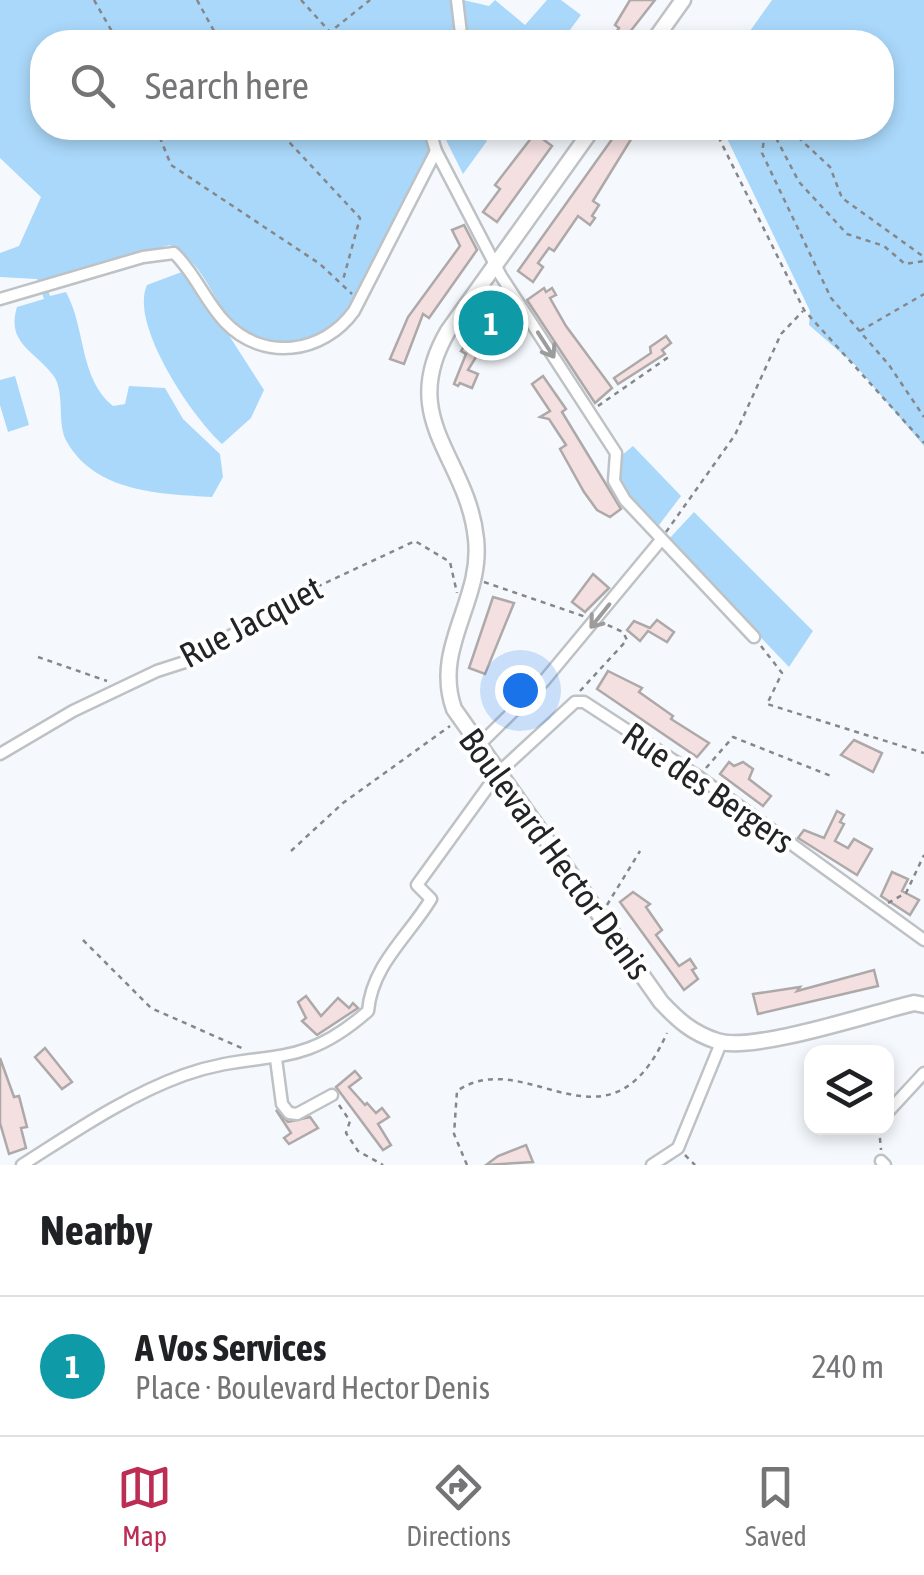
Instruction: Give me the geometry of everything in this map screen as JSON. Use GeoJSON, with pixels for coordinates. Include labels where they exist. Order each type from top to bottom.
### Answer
{"type":"FeatureCollection","features":[{"type":"Feature","properties":{"kind":"street"},"geometry":{"type":"LineString","coordinates":[[457,0],[461,30]]}},
{"type":"Feature","properties":{"kind":"street"},"geometry":{"type":"LineString","coordinates":[[662,30],[684,0]]}},
{"type":"Feature","properties":{"kind":"street"},"geometry":{"type":"LineString","coordinates":[[433,140],[501,276],[618,458],[616,487],[754,637]]}},
{"type":"Feature","properties":{"kind":"street","name":"Boulevard Hector Denis"},"geometry":{"type":"LineString","coordinates":[[584,140],[438,347],[428,390],[436,438],[472,518],[475,579],[447,672],[459,720],[660,1002],[686,1028],[721,1043]]}},
{"type":"Feature","properties":{"kind":"street"},"geometry":{"type":"LineString","coordinates":[[0,300],[143,257],[174,253],[233,329],[260,344],[290,348],[330,335],[361,300],[436,151]]}},
{"type":"Feature","properties":{"kind":"street"},"geometry":{"type":"LineString","coordinates":[[478,746],[512,716],[661,540]]}},
{"type":"Feature","properties":{"kind":"street","name":"Rue Jacquet"},"geometry":{"type":"LineString","coordinates":[[0,754],[122,687],[188,661],[298,596]]}},
{"type":"Feature","properties":{"kind":"street"},"geometry":{"type":"LineString","coordinates":[[22,1165],[107,1112],[184,1075],[255,1056],[276,1059],[308,1053],[332,1041],[368,1011],[370,985],[381,965],[412,929],[431,898],[417,885],[498,774],[576,702]]}},
{"type":"Feature","properties":{"kind":"street","name":"Rue des Bergers"},"geometry":{"type":"LineString","coordinates":[[576,702],[584,702],[699,777],[924,940]]}},
{"type":"Feature","properties":{"kind":"street"},"geometry":{"type":"LineString","coordinates":[[652,1165],[678,1148],[721,1043],[758,1042],[914,1004],[924,1005]]}},
{"type":"Feature","properties":{"kind":"street"},"geometry":{"type":"LineString","coordinates":[[276,1059],[282,1104],[289,1113],[298,1114],[332,1095]]}},
{"type":"Feature","properties":{"kind":"street"},"geometry":{"type":"LineString","coordinates":[[894,1105],[924,1073]]}},
{"type":"Feature","properties":{"kind":"path"},"geometry":{"type":"LineString","coordinates":[[94,0],[111,30]]}},
{"type":"Feature","properties":{"kind":"path"},"geometry":{"type":"LineString","coordinates":[[197,0],[213,30]]}},
{"type":"Feature","properties":{"kind":"path"},"geometry":{"type":"LineString","coordinates":[[301,0],[328,30]]}},
{"type":"Feature","properties":{"kind":"path"},"geometry":{"type":"LineString","coordinates":[[332,30],[370,0]]}},
{"type":"Feature","properties":{"kind":"path"},"geometry":{"type":"LineString","coordinates":[[161,140],[171,165],[343,283],[361,300]]}},
{"type":"Feature","properties":{"kind":"path"},"geometry":{"type":"LineString","coordinates":[[287,140],[360,218],[343,283]]}},
{"type":"Feature","properties":{"kind":"path"},"geometry":{"type":"LineString","coordinates":[[720,140],[804,310],[856,363],[922,441]]}},
{"type":"Feature","properties":{"kind":"path"},"geometry":{"type":"LineString","coordinates":[[765,140],[762,153],[831,298],[890,365],[924,417]]}},
{"type":"Feature","properties":{"kind":"path"},"geometry":{"type":"LineString","coordinates":[[777,140],[800,182],[846,234],[884,246],[905,264],[924,259]]}},
{"type":"Feature","properties":{"kind":"path"},"geometry":{"type":"LineString","coordinates":[[801,140],[830,167],[842,198],[924,259]]}},
{"type":"Feature","properties":{"kind":"path"},"geometry":{"type":"LineString","coordinates":[[859,332],[924,294]]}},
{"type":"Feature","properties":{"kind":"path"},"geometry":{"type":"LineString","coordinates":[[661,540],[735,435],[781,334],[804,310]]}},
{"type":"Feature","properties":{"kind":"path"},"geometry":{"type":"LineString","coordinates":[[590,411],[670,356]]}},
{"type":"Feature","properties":{"kind":"path"},"geometry":{"type":"LineString","coordinates":[[922,441],[924,428]]}},
{"type":"Feature","properties":{"kind":"path","name":"Rue Jacquet"},"geometry":{"type":"LineString","coordinates":[[298,596],[415,541],[450,562],[460,620]]}},
{"type":"Feature","properties":{"kind":"path"},"geometry":{"type":"LineString","coordinates":[[475,579],[624,632],[627,640],[588,678],[576,702]]}},
{"type":"Feature","properties":{"kind":"path"},"geometry":{"type":"LineString","coordinates":[[754,637],[782,673],[767,704],[924,753]]}},
{"type":"Feature","properties":{"kind":"path"},"geometry":{"type":"LineString","coordinates":[[38,658],[122,687]]}},
{"type":"Feature","properties":{"kind":"path"},"geometry":{"type":"LineString","coordinates":[[290,852],[343,802],[459,720]]}},
{"type":"Feature","properties":{"kind":"path"},"geometry":{"type":"LineString","coordinates":[[699,777],[732,737],[831,776]]}},
{"type":"Feature","properties":{"kind":"path"},"geometry":{"type":"LineString","coordinates":[[600,916],[640,851]]}},
{"type":"Feature","properties":{"kind":"path"},"geometry":{"type":"LineString","coordinates":[[884,908],[891,897],[906,892],[924,856]]}},
{"type":"Feature","properties":{"kind":"path"},"geometry":{"type":"LineString","coordinates":[[83,940],[151,1008],[255,1056]]}},
{"type":"Feature","properties":{"kind":"path"},"geometry":{"type":"LineString","coordinates":[[590,1105],[636,1086],[667,1033]]}},
{"type":"Feature","properties":{"kind":"path"},"geometry":{"type":"LineString","coordinates":[[467,1165],[454,1134],[457,1091],[466,1084],[505,1083],[562,1100]]}},
{"type":"Feature","properties":{"kind":"path"},"geometry":{"type":"LineString","coordinates":[[332,1095],[350,1120],[346,1133],[358,1152],[383,1165]]}},
{"type":"Feature","properties":{"kind":"path"},"geometry":{"type":"LineString","coordinates":[[880,1135],[882,1147],[877,1156],[883,1163]]}},
{"type":"Feature","properties":{"kind":"path"},"geometry":{"type":"LineString","coordinates":[[678,1148],[695,1165]]}},
{"type":"Feature","properties":{"kind":"shaded area"},"geometry":{"type":"Polygon","coordinates":[[[0,0],[453,0],[456,30],[30,30],[30,140],[427,140],[431,155],[351,311],[329,331],[312,339],[283,343],[259,338],[242,329],[229,317],[200,272],[170,245],[44,279],[50,296],[66,292],[88,368],[102,395],[113,406],[125,404],[129,386],[165,388],[183,419],[220,454],[223,477],[212,497],[152,492],[112,481],[80,459],[67,442],[57,382],[15,329],[17,307],[44,299],[37,279],[0,277],[0,253],[19,246],[41,197],[0,158],[0,0]]]}},
{"type":"Feature","properties":{"kind":"shaded area"},"geometry":{"type":"Polygon","coordinates":[[[463,0],[489,6],[495,0],[525,25],[547,0],[561,0],[581,15],[570,30],[467,30],[463,0]]]}},
{"type":"Feature","properties":{"kind":"shaded area"},"geometry":{"type":"Polygon","coordinates":[[[772,0],[924,0],[924,446],[855,365],[809,325],[810,311],[728,140],[894,140],[894,30],[751,30],[772,0]]]}},
{"type":"Feature","properties":{"kind":"shaded area"},"geometry":{"type":"Polygon","coordinates":[[[446,140],[486,140],[487,141],[463,174],[446,140]]]}},
{"type":"Feature","properties":{"kind":"shaded area"},"geometry":{"type":"Polygon","coordinates":[[[187,270],[264,390],[251,418],[222,444],[180,392],[147,322],[147,285],[187,270]]]}},
{"type":"Feature","properties":{"kind":"shaded area"},"geometry":{"type":"Polygon","coordinates":[[[15,376],[29,425],[8,432],[0,405],[0,380],[15,376]]]}},
{"type":"Feature","properties":{"kind":"shaded area"},"geometry":{"type":"Polygon","coordinates":[[[633,446],[681,496],[656,529],[619,485],[621,456],[633,446]]]}},
{"type":"Feature","properties":{"kind":"shaded area"},"geometry":{"type":"Polygon","coordinates":[[[694,512],[813,631],[789,667],[668,540],[694,512]]]}},
{"type":"Feature","properties":{"kind":"building"},"geometry":{"type":"Polygon","coordinates":[[[630,0],[655,0],[631,30],[618,30],[615,25],[630,0]]]}},
{"type":"Feature","properties":{"kind":"building"},"geometry":{"type":"Polygon","coordinates":[[[530,140],[544,140],[552,146],[497,222],[483,212],[500,189],[495,185],[530,140]]]}},
{"type":"Feature","properties":{"kind":"building"},"geometry":{"type":"Polygon","coordinates":[[[611,140],[631,140],[593,201],[599,205],[590,225],[578,216],[554,251],[549,248],[538,263],[543,267],[533,282],[518,271],[611,140]]]}},
{"type":"Feature","properties":{"kind":"building"},"geometry":{"type":"Polygon","coordinates":[[[464,225],[477,250],[429,318],[423,314],[404,364],[390,359],[408,317],[460,246],[452,230],[464,225]]]}},
{"type":"Feature","properties":{"kind":"building"},"geometry":{"type":"Polygon","coordinates":[[[544,288],[546,292],[552,288],[556,295],[550,298],[566,326],[612,388],[595,403],[527,300],[544,288]]]}},
{"type":"Feature","properties":{"kind":"building"},"geometry":{"type":"Polygon","coordinates":[[[488,310],[504,321],[493,337],[490,334],[468,370],[478,374],[472,388],[460,383],[458,386],[454,384],[466,354],[461,351],[488,310]]]}},
{"type":"Feature","properties":{"kind":"building"},"geometry":{"type":"Polygon","coordinates":[[[666,336],[671,343],[662,350],[665,354],[618,384],[614,378],[651,353],[650,347],[666,336]]]}},
{"type":"Feature","properties":{"kind":"building"},"geometry":{"type":"Polygon","coordinates":[[[543,376],[566,409],[562,412],[621,509],[610,517],[597,510],[584,492],[560,449],[566,445],[549,419],[540,417],[550,411],[532,384],[543,376]]]}},
{"type":"Feature","properties":{"kind":"building"},"geometry":{"type":"Polygon","coordinates":[[[593,574],[609,588],[585,612],[572,602],[593,574]]]}},
{"type":"Feature","properties":{"kind":"building"},"geometry":{"type":"Polygon","coordinates":[[[493,597],[514,603],[485,674],[469,668],[493,597]]]}},
{"type":"Feature","properties":{"kind":"building"},"geometry":{"type":"Polygon","coordinates":[[[657,620],[674,632],[667,642],[648,631],[640,641],[627,630],[634,621],[650,628],[657,620]]]}},
{"type":"Feature","properties":{"kind":"building"},"geometry":{"type":"Polygon","coordinates":[[[608,671],[642,688],[639,692],[673,716],[671,719],[709,743],[697,757],[597,689],[608,671]]]}},
{"type":"Feature","properties":{"kind":"building"},"geometry":{"type":"Polygon","coordinates":[[[854,740],[882,753],[873,772],[841,755],[854,740]]]}},
{"type":"Feature","properties":{"kind":"building"},"geometry":{"type":"Polygon","coordinates":[[[729,762],[734,766],[743,762],[753,769],[749,779],[771,796],[763,806],[720,774],[729,762]]]}},
{"type":"Feature","properties":{"kind":"building"},"geometry":{"type":"Polygon","coordinates":[[[837,811],[844,815],[840,822],[844,824],[835,841],[848,848],[854,839],[872,849],[857,875],[798,838],[804,830],[824,838],[837,811]]]}},
{"type":"Feature","properties":{"kind":"building"},"geometry":{"type":"Polygon","coordinates":[[[892,872],[908,879],[902,891],[919,900],[910,915],[881,896],[892,872]]]}},
{"type":"Feature","properties":{"kind":"building"},"geometry":{"type":"Polygon","coordinates":[[[633,892],[650,904],[646,907],[662,930],[656,935],[679,966],[690,959],[696,968],[692,970],[698,979],[684,990],[620,902],[633,892]]]}},
{"type":"Feature","properties":{"kind":"building"},"geometry":{"type":"Polygon","coordinates":[[[874,970],[878,986],[758,1014],[753,994],[800,987],[797,991],[874,970]]]}},
{"type":"Feature","properties":{"kind":"building"},"geometry":{"type":"Polygon","coordinates":[[[306,996],[321,1016],[338,998],[349,1008],[353,1003],[358,1008],[317,1035],[302,1021],[306,1018],[298,1002],[306,996]]]}},
{"type":"Feature","properties":{"kind":"building"},"geometry":{"type":"Polygon","coordinates":[[[45,1048],[72,1082],[62,1089],[35,1057],[45,1048]]]}},
{"type":"Feature","properties":{"kind":"building"},"geometry":{"type":"Polygon","coordinates":[[[0,1058],[14,1097],[19,1096],[27,1127],[21,1128],[26,1148],[9,1154],[0,1123],[0,1058]]]}},
{"type":"Feature","properties":{"kind":"building"},"geometry":{"type":"Polygon","coordinates":[[[355,1071],[361,1078],[349,1087],[365,1105],[376,1113],[382,1108],[389,1117],[378,1124],[391,1145],[383,1150],[336,1087],[355,1071]]]}},
{"type":"Feature","properties":{"kind":"building"},"geometry":{"type":"Polygon","coordinates":[[[276,1110],[288,1122],[310,1117],[318,1128],[289,1144],[284,1138],[291,1133],[276,1110]]]}},
{"type":"Feature","properties":{"kind":"building"},"geometry":{"type":"Polygon","coordinates":[[[526,1145],[533,1162],[486,1165],[498,1156],[526,1145]]]}},
{"type":"Feature","properties":{"kind":"place","name":"A Vos Services"},"geometry":{"type":"Point","coordinates":[491,323]}}]}
